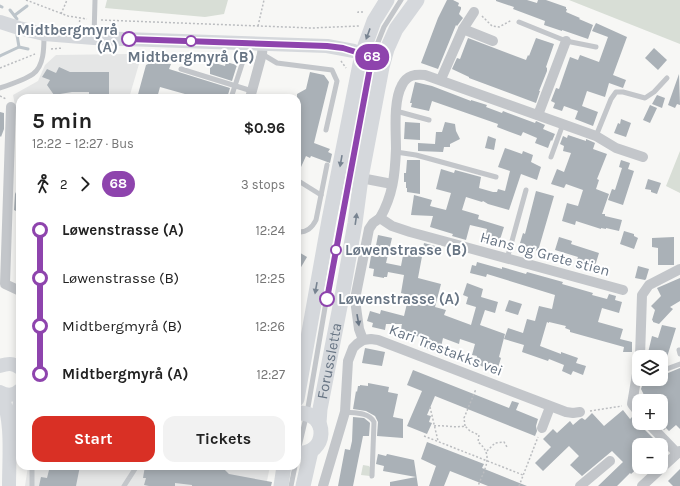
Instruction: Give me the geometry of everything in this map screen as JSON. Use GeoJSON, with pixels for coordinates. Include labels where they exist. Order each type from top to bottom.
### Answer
{"type":"FeatureCollection","features":[{"type":"Feature","properties":{"kind":"main road","name":"Forussletta"},"geometry":{"type":"LineString","coordinates":[[301,455],[316,447],[321,435],[319,423],[324,390],[355,223],[361,178],[373,57],[372,25],[387,0]]}},
{"type":"Feature","properties":{"kind":"main road","name":"Forussletta"},"geometry":{"type":"LineString","coordinates":[[301,376],[327,228],[373,57],[387,49],[396,29],[417,0]]}},
{"type":"Feature","properties":{"kind":"main road"},"geometry":{"type":"LineString","coordinates":[[302,413],[315,418],[319,423]]}},
{"type":"Feature","properties":{"kind":"main road"},"geometry":{"type":"LineString","coordinates":[[301,466],[303,486]]}},
{"type":"Feature","properties":{"kind":"main road"},"geometry":{"type":"LineString","coordinates":[[281,486],[283,470]]}},
{"type":"Feature","properties":{"kind":"street"},"geometry":{"type":"LineString","coordinates":[[441,80],[463,29],[474,12]]}},
{"type":"Feature","properties":{"kind":"street"},"geometry":{"type":"LineString","coordinates":[[0,22],[44,34],[262,49],[327,46],[343,48],[373,57]]}},
{"type":"Feature","properties":{"kind":"street"},"geometry":{"type":"LineString","coordinates":[[463,29],[493,41]]}},
{"type":"Feature","properties":{"kind":"street"},"geometry":{"type":"LineString","coordinates":[[538,115],[566,41]]}},
{"type":"Feature","properties":{"kind":"street"},"geometry":{"type":"LineString","coordinates":[[251,94],[262,49]]}},
{"type":"Feature","properties":{"kind":"street"},"geometry":{"type":"LineString","coordinates":[[323,486],[345,412],[348,362],[353,348],[363,340],[356,306],[356,294],[369,229],[373,223],[380,218],[388,204],[396,152],[396,110],[400,88],[408,77],[420,74],[441,80],[596,136],[616,148],[643,157]]}},
{"type":"Feature","properties":{"kind":"street"},"geometry":{"type":"LineString","coordinates":[[11,107],[5,284],[16,289]]}},
{"type":"Feature","properties":{"kind":"street"},"geometry":{"type":"LineString","coordinates":[[361,178],[392,184]]}},
{"type":"Feature","properties":{"kind":"street","name":"Hans og Grete stien"},"geometry":{"type":"LineString","coordinates":[[380,218],[398,228],[623,290]]}},
{"type":"Feature","properties":{"kind":"street"},"geometry":{"type":"LineString","coordinates":[[640,350],[642,295],[649,284],[680,269]]}},
{"type":"Feature","properties":{"kind":"street","name":"Kari Trestakks vei"},"geometry":{"type":"LineString","coordinates":[[363,340],[378,340],[550,407],[566,412],[580,412]]}},
{"type":"Feature","properties":{"kind":"street"},"geometry":{"type":"LineString","coordinates":[[0,366],[10,364],[16,366]]}},
{"type":"Feature","properties":{"kind":"street"},"geometry":{"type":"LineString","coordinates":[[0,393],[10,395],[16,393]]}},
{"type":"Feature","properties":{"kind":"street"},"geometry":{"type":"LineString","coordinates":[[0,393],[7,412],[10,454],[9,486]]}},
{"type":"Feature","properties":{"kind":"street"},"geometry":{"type":"LineString","coordinates":[[542,428],[550,407]]}},
{"type":"Feature","properties":{"kind":"street"},"geometry":{"type":"LineString","coordinates":[[10,454],[16,423]]}},
{"type":"Feature","properties":{"kind":"street"},"geometry":{"type":"LineString","coordinates":[[642,486],[678,452],[655,430]]}},
{"type":"Feature","properties":{"kind":"street"},"geometry":{"type":"LineString","coordinates":[[580,486],[610,461]]}},
{"type":"Feature","properties":{"kind":"lane"},"geometry":{"type":"LineString","coordinates":[[94,38],[95,0]]}},
{"type":"Feature","properties":{"kind":"lane"},"geometry":{"type":"LineString","coordinates":[[301,434],[302,413],[330,282],[373,57],[384,27],[401,0]]}},
{"type":"Feature","properties":{"kind":"lane"},"geometry":{"type":"LineString","coordinates":[[519,22],[566,41],[596,47]]}},
{"type":"Feature","properties":{"kind":"lane"},"geometry":{"type":"LineString","coordinates":[[0,88],[34,74],[41,62],[44,50],[44,34]]}},
{"type":"Feature","properties":{"kind":"lane"},"geometry":{"type":"LineString","coordinates":[[262,49],[278,63],[332,70],[337,81],[326,130]]}},
{"type":"Feature","properties":{"kind":"lane"},"geometry":{"type":"LineString","coordinates":[[233,94],[243,61]]}},
{"type":"Feature","properties":{"kind":"lane"},"geometry":{"type":"LineString","coordinates":[[181,70],[235,87],[251,94]]}},
{"type":"Feature","properties":{"kind":"lane"},"geometry":{"type":"LineString","coordinates":[[596,136],[611,99],[616,92],[623,92],[645,98],[654,92],[666,78]]}},
{"type":"Feature","properties":{"kind":"lane"},"geometry":{"type":"LineString","coordinates":[[396,110],[429,120]]}},
{"type":"Feature","properties":{"kind":"lane"},"geometry":{"type":"LineString","coordinates":[[551,157],[563,124]]}},
{"type":"Feature","properties":{"kind":"lane"},"geometry":{"type":"LineString","coordinates":[[396,152],[496,176]]}},
{"type":"Feature","properties":{"kind":"lane"},"geometry":{"type":"LineString","coordinates":[[301,231],[307,230],[313,226],[316,220],[327,165]]}},
{"type":"Feature","properties":{"kind":"lane"},"geometry":{"type":"LineString","coordinates":[[301,182],[321,195]]}},
{"type":"Feature","properties":{"kind":"lane"},"geometry":{"type":"LineString","coordinates":[[507,259],[526,190]]}},
{"type":"Feature","properties":{"kind":"lane"},"geometry":{"type":"LineString","coordinates":[[668,369],[680,364]]}},
{"type":"Feature","properties":{"kind":"lane"},"geometry":{"type":"LineString","coordinates":[[345,412],[368,415],[372,417],[374,422],[372,476]]}},
{"type":"Feature","properties":{"kind":"lane"},"geometry":{"type":"LineString","coordinates":[[32,470],[32,486]]}},
{"type":"Feature","properties":{"kind":"lane"},"geometry":{"type":"LineString","coordinates":[[124,486],[135,470]]}},
{"type":"Feature","properties":{"kind":"lane"},"geometry":{"type":"LineString","coordinates":[[291,486],[296,470]]}},
{"type":"Feature","properties":{"kind":"path"},"geometry":{"type":"LineString","coordinates":[[26,0],[61,14],[94,20],[312,28],[361,26]]}},
{"type":"Feature","properties":{"kind":"path"},"geometry":{"type":"LineString","coordinates":[[61,14],[67,0]]}},
{"type":"Feature","properties":{"kind":"path"},"geometry":{"type":"LineString","coordinates":[[258,26],[264,0]]}},
{"type":"Feature","properties":{"kind":"path"},"geometry":{"type":"LineString","coordinates":[[358,13],[365,12]]}},
{"type":"Feature","properties":{"kind":"path"},"geometry":{"type":"LineString","coordinates":[[474,12],[480,15],[492,26],[499,27],[515,20],[519,22]]}},
{"type":"Feature","properties":{"kind":"path"},"geometry":{"type":"LineString","coordinates":[[79,29],[80,18]]}},
{"type":"Feature","properties":{"kind":"path"},"geometry":{"type":"LineString","coordinates":[[0,68],[44,50],[64,48]]}},
{"type":"Feature","properties":{"kind":"path"},"geometry":{"type":"LineString","coordinates":[[340,60],[348,71]]}},
{"type":"Feature","properties":{"kind":"path"},"geometry":{"type":"LineString","coordinates":[[478,486],[488,461],[487,451],[478,442],[479,435],[470,431],[465,426],[464,418],[480,379]]}},
{"type":"Feature","properties":{"kind":"path"},"geometry":{"type":"LineString","coordinates":[[580,412],[632,404]]}},
{"type":"Feature","properties":{"kind":"path"},"geometry":{"type":"LineString","coordinates":[[430,407],[438,441]]}},
{"type":"Feature","properties":{"kind":"path"},"geometry":{"type":"LineString","coordinates":[[434,426],[451,425],[456,428],[465,426]]}},
{"type":"Feature","properties":{"kind":"path"},"geometry":{"type":"LineString","coordinates":[[519,486],[542,428]]}},
{"type":"Feature","properties":{"kind":"path"},"geometry":{"type":"LineString","coordinates":[[424,436],[523,475]]}},
{"type":"Feature","properties":{"kind":"path"},"geometry":{"type":"LineString","coordinates":[[487,451],[495,443],[504,442],[506,447]]}},
{"type":"Feature","properties":{"kind":"shaded area"},"geometry":{"type":"Polygon","coordinates":[[[107,0],[228,0],[224,14],[205,17],[105,8],[107,0]]]}},
{"type":"Feature","properties":{"kind":"shaded area"},"geometry":{"type":"Polygon","coordinates":[[[569,0],[680,0],[680,44],[569,0]]]}},
{"type":"Feature","properties":{"kind":"shaded area"},"geometry":{"type":"Polygon","coordinates":[[[128,54],[128,61],[139,64],[130,94],[16,94],[16,110],[13,95],[38,81],[45,65],[56,55],[128,54]]]}},
{"type":"Feature","properties":{"kind":"shaded area"},"geometry":{"type":"Polygon","coordinates":[[[680,151],[680,193],[666,186],[680,151]]]}},
{"type":"Feature","properties":{"kind":"shaded area"},"geometry":{"type":"Polygon","coordinates":[[[363,465],[369,466],[371,469],[370,476],[361,475],[363,465]]]}},
{"type":"Feature","properties":{"kind":"shaded area"},"geometry":{"type":"Polygon","coordinates":[[[27,470],[269,470],[266,486],[25,486],[27,470]]]}},
{"type":"Feature","properties":{"kind":"building"},"geometry":{"type":"Polygon","coordinates":[[[447,0],[453,0],[459,3],[458,6],[461,7],[461,9],[459,14],[463,18],[457,26],[456,25],[438,69],[421,63],[438,18],[447,0]]]}},
{"type":"Feature","properties":{"kind":"building"},"geometry":{"type":"Polygon","coordinates":[[[496,0],[527,0],[537,3],[538,0],[546,0],[566,7],[566,12],[593,25],[588,39],[544,25],[545,21],[513,9],[514,7],[496,0]]]}},
{"type":"Feature","properties":{"kind":"building"},"geometry":{"type":"Polygon","coordinates":[[[596,23],[627,37],[613,75],[626,80],[623,88],[609,83],[605,97],[587,91],[582,106],[598,112],[593,126],[575,119],[578,111],[564,106],[562,111],[553,108],[555,103],[551,101],[556,88],[559,89],[570,57],[578,60],[580,55],[599,62],[608,37],[592,31],[596,23]]]}},
{"type":"Feature","properties":{"kind":"building"},"geometry":{"type":"Polygon","coordinates":[[[468,38],[526,60],[536,38],[554,44],[536,103],[469,78],[452,69],[457,58],[460,59],[468,38]]]}},
{"type":"Feature","properties":{"kind":"building"},"geometry":{"type":"Polygon","coordinates":[[[654,48],[667,60],[658,70],[645,58],[654,48]]]}},
{"type":"Feature","properties":{"kind":"building"},"geometry":{"type":"Polygon","coordinates":[[[212,62],[225,66],[226,62],[237,65],[232,81],[210,74],[212,62]]]}},
{"type":"Feature","properties":{"kind":"building"},"geometry":{"type":"Polygon","coordinates":[[[150,63],[171,64],[169,69],[230,88],[228,94],[185,94],[160,87],[158,94],[138,94],[146,65],[150,63]]]}},
{"type":"Feature","properties":{"kind":"building"},"geometry":{"type":"Polygon","coordinates":[[[59,67],[70,72],[109,72],[109,94],[72,92],[53,94],[47,85],[50,80],[42,77],[47,69],[56,73],[59,67]]]}},
{"type":"Feature","properties":{"kind":"building"},"geometry":{"type":"Polygon","coordinates":[[[310,72],[324,75],[329,82],[314,143],[330,149],[328,152],[332,154],[330,163],[311,156],[310,158],[306,156],[301,167],[301,94],[297,94],[306,89],[310,72]]]}},
{"type":"Feature","properties":{"kind":"building"},"geometry":{"type":"Polygon","coordinates":[[[679,74],[680,105],[677,104],[675,108],[668,105],[679,74]]]}},
{"type":"Feature","properties":{"kind":"building"},"geometry":{"type":"Polygon","coordinates":[[[415,82],[432,86],[471,101],[487,105],[486,107],[502,113],[503,111],[535,123],[536,121],[545,125],[543,129],[555,134],[548,148],[535,143],[537,138],[523,132],[521,136],[497,127],[498,124],[432,101],[429,111],[411,107],[412,103],[410,103],[415,82]]]}},
{"type":"Feature","properties":{"kind":"building"},"geometry":{"type":"Polygon","coordinates":[[[657,95],[665,98],[662,108],[652,104],[657,95]]]}},
{"type":"Feature","properties":{"kind":"building"},"geometry":{"type":"Polygon","coordinates":[[[650,105],[657,108],[650,123],[643,120],[650,105]]]}},
{"type":"Feature","properties":{"kind":"building"},"geometry":{"type":"Polygon","coordinates":[[[0,112],[4,113],[4,129],[1,137],[0,136],[0,112]]]}},
{"type":"Feature","properties":{"kind":"building"},"geometry":{"type":"Polygon","coordinates":[[[621,119],[631,123],[626,137],[614,133],[618,123],[620,124],[621,119]]]}},
{"type":"Feature","properties":{"kind":"building"},"geometry":{"type":"Polygon","coordinates":[[[405,122],[420,123],[420,140],[404,139],[405,122]]]}},
{"type":"Feature","properties":{"kind":"building"},"geometry":{"type":"Polygon","coordinates":[[[445,122],[455,124],[456,131],[460,139],[450,144],[450,147],[444,147],[443,152],[418,151],[418,143],[435,144],[436,132],[442,132],[445,122]]]}},
{"type":"Feature","properties":{"kind":"building"},"geometry":{"type":"Polygon","coordinates":[[[568,135],[593,142],[595,143],[593,149],[607,154],[597,179],[599,180],[596,189],[609,194],[602,214],[622,220],[619,231],[606,228],[601,229],[576,221],[575,225],[562,221],[567,203],[578,206],[583,190],[566,184],[564,188],[551,184],[557,169],[564,172],[571,153],[563,151],[564,146],[560,144],[563,136],[567,138],[568,135]]]}},
{"type":"Feature","properties":{"kind":"building"},"geometry":{"type":"Polygon","coordinates":[[[488,136],[496,139],[494,150],[485,148],[488,136]]]}},
{"type":"Feature","properties":{"kind":"building"},"geometry":{"type":"Polygon","coordinates":[[[505,148],[522,154],[523,151],[533,155],[531,162],[541,167],[537,180],[521,174],[509,210],[466,197],[462,210],[479,215],[478,219],[504,227],[498,246],[484,242],[487,229],[470,225],[466,240],[452,236],[453,234],[430,227],[433,216],[411,215],[414,195],[432,200],[430,206],[446,210],[451,193],[436,189],[441,169],[454,173],[455,170],[481,177],[479,188],[493,192],[497,192],[498,189],[505,191],[510,171],[498,167],[505,148]]]}},
{"type":"Feature","properties":{"kind":"building"},"geometry":{"type":"Polygon","coordinates":[[[407,160],[420,160],[420,194],[407,192],[406,182],[404,182],[404,173],[406,173],[407,160]]]}},
{"type":"Feature","properties":{"kind":"building"},"geometry":{"type":"Polygon","coordinates":[[[621,160],[630,163],[628,169],[634,171],[623,205],[608,200],[612,189],[615,190],[622,168],[619,167],[621,160]]]}},
{"type":"Feature","properties":{"kind":"building"},"geometry":{"type":"Polygon","coordinates":[[[648,179],[661,183],[657,194],[651,192],[651,190],[645,189],[648,179]]]}},
{"type":"Feature","properties":{"kind":"building"},"geometry":{"type":"Polygon","coordinates":[[[536,191],[554,196],[538,251],[532,249],[529,256],[519,253],[522,244],[520,243],[523,233],[525,234],[536,191]]]}},
{"type":"Feature","properties":{"kind":"building"},"geometry":{"type":"Polygon","coordinates":[[[16,192],[16,211],[14,210],[16,192]]]}},
{"type":"Feature","properties":{"kind":"building"},"geometry":{"type":"Polygon","coordinates":[[[624,231],[634,234],[634,236],[638,238],[634,249],[620,244],[624,231]]]}},
{"type":"Feature","properties":{"kind":"building"},"geometry":{"type":"Polygon","coordinates":[[[378,235],[392,238],[386,263],[401,266],[405,245],[423,248],[424,243],[435,246],[433,254],[423,251],[418,278],[441,284],[435,307],[446,310],[444,315],[471,325],[476,307],[466,304],[468,297],[463,295],[467,283],[483,289],[481,297],[498,302],[495,313],[485,310],[480,325],[505,334],[497,371],[475,364],[477,356],[472,355],[475,344],[460,339],[459,344],[443,338],[440,352],[421,347],[424,338],[400,332],[402,324],[386,324],[385,330],[372,327],[373,323],[367,321],[370,311],[380,314],[381,310],[404,316],[409,295],[401,293],[404,275],[388,272],[387,277],[384,278],[373,276],[374,269],[369,268],[371,256],[374,256],[378,235]]]}},
{"type":"Feature","properties":{"kind":"building"},"geometry":{"type":"Polygon","coordinates":[[[559,237],[572,241],[571,244],[599,253],[595,266],[577,260],[578,257],[555,250],[559,237]]]}},
{"type":"Feature","properties":{"kind":"building"},"geometry":{"type":"Polygon","coordinates":[[[674,237],[674,265],[658,265],[658,248],[652,247],[652,238],[674,237]]]}},
{"type":"Feature","properties":{"kind":"building"},"geometry":{"type":"Polygon","coordinates":[[[301,253],[307,257],[301,267],[301,253]]]}},
{"type":"Feature","properties":{"kind":"building"},"geometry":{"type":"Polygon","coordinates":[[[477,262],[526,274],[527,272],[563,282],[562,284],[593,293],[592,295],[607,299],[609,294],[616,296],[615,300],[622,302],[619,313],[602,308],[598,322],[623,329],[620,339],[632,342],[632,352],[623,352],[624,347],[570,332],[570,330],[565,328],[566,326],[547,322],[540,346],[561,354],[561,352],[578,358],[576,363],[586,366],[583,375],[573,371],[571,375],[562,371],[564,365],[549,359],[548,361],[522,352],[524,345],[504,339],[508,328],[523,333],[527,319],[535,321],[539,306],[552,309],[555,295],[487,274],[486,277],[470,273],[472,265],[476,266],[477,262]]]}},
{"type":"Feature","properties":{"kind":"building"},"geometry":{"type":"Polygon","coordinates":[[[638,266],[649,269],[645,280],[635,278],[638,266]]]}},
{"type":"Feature","properties":{"kind":"building"},"geometry":{"type":"Polygon","coordinates":[[[680,278],[680,301],[670,307],[673,309],[659,324],[653,322],[652,320],[655,310],[651,306],[661,296],[657,288],[680,278]]]}},
{"type":"Feature","properties":{"kind":"building"},"geometry":{"type":"Polygon","coordinates":[[[509,300],[522,304],[518,315],[505,311],[509,300]]]}},
{"type":"Feature","properties":{"kind":"building"},"geometry":{"type":"Polygon","coordinates":[[[662,325],[676,328],[668,354],[668,350],[649,350],[652,336],[658,338],[662,325]]]}},
{"type":"Feature","properties":{"kind":"building"},"geometry":{"type":"Polygon","coordinates":[[[365,348],[385,352],[382,366],[362,363],[365,348]]]}},
{"type":"Feature","properties":{"kind":"building"},"geometry":{"type":"Polygon","coordinates":[[[680,368],[680,429],[676,425],[669,431],[668,394],[644,394],[641,389],[642,386],[668,386],[668,373],[680,368]]]}},
{"type":"Feature","properties":{"kind":"building"},"geometry":{"type":"Polygon","coordinates":[[[413,370],[509,408],[512,401],[519,403],[516,410],[538,419],[535,436],[435,396],[427,415],[431,416],[429,422],[432,423],[427,434],[407,426],[422,391],[407,385],[413,370]]]}},
{"type":"Feature","properties":{"kind":"building"},"geometry":{"type":"Polygon","coordinates":[[[368,383],[389,387],[388,392],[398,394],[393,417],[403,419],[403,438],[377,436],[378,422],[375,416],[366,411],[353,409],[358,386],[368,386],[368,383]]]}},
{"type":"Feature","properties":{"kind":"building"},"geometry":{"type":"Polygon","coordinates":[[[623,410],[630,419],[632,417],[632,430],[645,430],[653,438],[632,438],[632,473],[630,473],[617,486],[598,486],[623,462],[612,451],[582,476],[570,465],[579,456],[569,446],[543,471],[535,463],[551,447],[543,439],[553,429],[557,433],[570,421],[573,425],[582,418],[585,420],[592,413],[604,426],[623,410]]]}},
{"type":"Feature","properties":{"kind":"building"},"geometry":{"type":"Polygon","coordinates":[[[353,417],[364,418],[370,423],[369,436],[363,436],[353,486],[338,486],[345,449],[350,450],[352,441],[353,417]]]}},
{"type":"Feature","properties":{"kind":"building"},"geometry":{"type":"Polygon","coordinates":[[[427,442],[484,464],[482,468],[527,486],[488,486],[450,471],[444,486],[429,486],[436,466],[421,459],[427,442]]]}},
{"type":"Feature","properties":{"kind":"building"},"geometry":{"type":"Polygon","coordinates":[[[378,454],[386,456],[387,454],[414,460],[418,486],[390,486],[390,482],[416,477],[383,471],[384,466],[376,464],[378,454]]]}},
{"type":"Feature","properties":{"kind":"building"},"geometry":{"type":"Polygon","coordinates":[[[680,469],[680,486],[673,486],[668,481],[680,469]]]}},
{"type":"Feature","properties":{"kind":"building"},"geometry":{"type":"Polygon","coordinates":[[[49,470],[79,470],[76,486],[39,486],[41,477],[47,478],[49,470]]]}},
{"type":"Feature","properties":{"kind":"building"},"geometry":{"type":"Polygon","coordinates":[[[144,470],[225,470],[229,474],[272,482],[271,486],[192,486],[175,483],[175,486],[149,486],[144,485],[146,478],[143,478],[144,470]]]}},
{"type":"Feature","properties":{"kind":"waterway"},"geometry":{"type":"LineString","coordinates":[[15,15],[27,6]]}},
{"type":"Feature","properties":{"kind":"waterway"},"geometry":{"type":"LineString","coordinates":[[10,10],[17,19]]}},
{"type":"Feature","properties":{"kind":"waterway"},"geometry":{"type":"LineString","coordinates":[[17,35],[19,47],[28,49]]}},
{"type":"Feature","properties":{"kind":"waterway"},"geometry":{"type":"LineString","coordinates":[[0,56],[19,47]]}},
{"type":"Feature","properties":{"kind":"bus line","name":"68"},"geometry":{"type":"LineString","coordinates":[[129,39],[284,43],[327,46],[343,48],[372,57],[327,299]]}},
{"type":"Feature","properties":{"kind":"place","name":"Midtbergmyrå (A)"},"geometry":{"type":"Point","coordinates":[129,39]}},
{"type":"Feature","properties":{"kind":"place","name":"Midtbergmyrå (B)"},"geometry":{"type":"Point","coordinates":[191,41]}},
{"type":"Feature","properties":{"kind":"place","name":"Løwenstrasse (B)"},"geometry":{"type":"Point","coordinates":[336,250]}},
{"type":"Feature","properties":{"kind":"place","name":"Løwenstrasse (A)"},"geometry":{"type":"Point","coordinates":[327,299]}}]}
